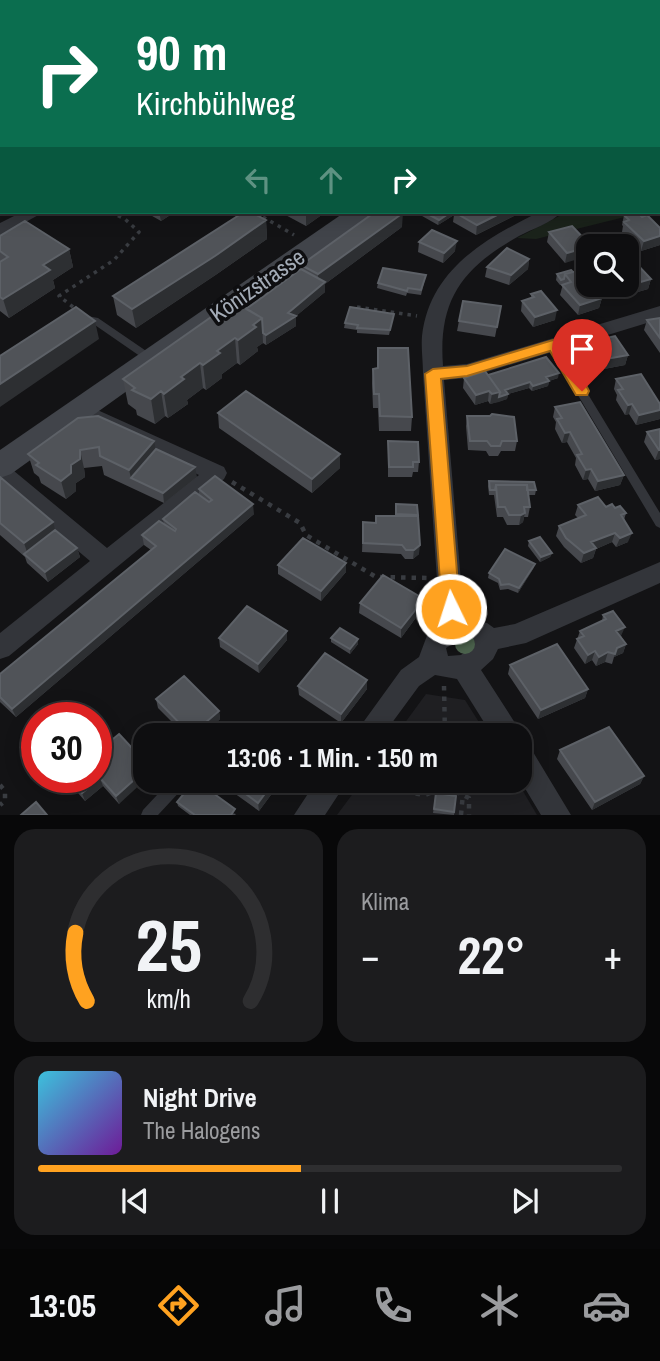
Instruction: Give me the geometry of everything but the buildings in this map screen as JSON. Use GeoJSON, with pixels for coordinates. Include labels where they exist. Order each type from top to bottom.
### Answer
{"type":"FeatureCollection","features":[{"type":"Feature","properties":{"kind":"main road","name":"Könizstrasse"},"geometry":{"type":"LineString","coordinates":[[0,466],[358,214]]}},
{"type":"Feature","properties":{"kind":"street"},"geometry":{"type":"LineString","coordinates":[[0,230],[31,214]]}},
{"type":"Feature","properties":{"kind":"street"},"geometry":{"type":"LineString","coordinates":[[453,629],[433,374],[431,338],[434,320],[440,298],[452,279],[476,254],[548,214]]}},
{"type":"Feature","properties":{"kind":"street"},"geometry":{"type":"LineString","coordinates":[[433,374],[467,371],[660,312]]}},
{"type":"Feature","properties":{"kind":"street"},"geometry":{"type":"LineString","coordinates":[[0,648],[216,472],[93,415]]}},
{"type":"Feature","properties":{"kind":"street"},"geometry":{"type":"LineString","coordinates":[[0,472],[107,562]]}},
{"type":"Feature","properties":{"kind":"street"},"geometry":{"type":"LineString","coordinates":[[488,640],[517,635],[660,572]]}},
{"type":"Feature","properties":{"kind":"street"},"geometry":{"type":"LineString","coordinates":[[434,661],[432,653],[435,642],[453,629],[477,630],[488,640]]}},
{"type":"Feature","properties":{"kind":"street"},"geometry":{"type":"LineString","coordinates":[[434,661],[451,668],[464,667],[482,655],[488,640]]}},
{"type":"Feature","properties":{"kind":"street"},"geometry":{"type":"LineString","coordinates":[[376,723],[410,678],[434,661]]}},
{"type":"Feature","properties":{"kind":"street"},"geometry":{"type":"LineString","coordinates":[[464,667],[499,723]]}},
{"type":"Feature","properties":{"kind":"street"},"geometry":{"type":"LineString","coordinates":[[532,775],[557,815]]}},
{"type":"Feature","properties":{"kind":"street"},"geometry":{"type":"LineString","coordinates":[[308,815],[324,793]]}},
{"type":"Feature","properties":{"kind":"lane"},"geometry":{"type":"LineString","coordinates":[[66,326],[77,318],[95,320],[152,359]]}},
{"type":"Feature","properties":{"kind":"lane"},"geometry":{"type":"LineString","coordinates":[[553,345],[660,523]]}},
{"type":"Feature","properties":{"kind":"lane"},"geometry":{"type":"LineString","coordinates":[[148,815],[169,793]]}},
{"type":"Feature","properties":{"kind":"path"},"geometry":{"type":"LineString","coordinates":[[86,317],[60,296],[105,266],[135,239],[138,232],[125,219],[114,214]]}},
{"type":"Feature","properties":{"kind":"path","name":"Könizstrasse"},"geometry":{"type":"LineString","coordinates":[[263,217],[303,240]]}},
{"type":"Feature","properties":{"kind":"path"},"geometry":{"type":"LineString","coordinates":[[357,307],[422,317]]}},
{"type":"Feature","properties":{"kind":"path"},"geometry":{"type":"LineString","coordinates":[[232,482],[300,523],[306,535],[376,577],[434,578]]}},
{"type":"Feature","properties":{"kind":"path"},"geometry":{"type":"LineString","coordinates":[[444,692],[445,723]]}},
{"type":"Feature","properties":{"kind":"path"},"geometry":{"type":"LineString","coordinates":[[0,785],[5,791],[5,800],[0,805]]}},
{"type":"Feature","properties":{"kind":"path"},"geometry":{"type":"LineString","coordinates":[[461,815],[463,793]]}},
{"type":"Feature","properties":{"kind":"path"},"geometry":{"type":"LineString","coordinates":[[463,793],[470,800],[469,815]]}},
{"type":"Feature","properties":{"kind":"shaded area"},"geometry":{"type":"Polygon","coordinates":[[[563,214],[637,214],[536,239],[517,238],[563,214]]]}},
{"type":"Feature","properties":{"kind":"shaded area"},"geometry":{"type":"Polygon","coordinates":[[[426,694],[465,700],[479,723],[405,723],[426,694]]]}},
{"type":"Feature","properties":{"kind":"shaded area"},"geometry":{"type":"Polygon","coordinates":[[[353,793],[524,793],[537,815],[337,815],[353,793]]]}},
{"type":"Feature","properties":{"kind":"route"},"geometry":{"type":"LineString","coordinates":[[451,609],[433,374],[467,371],[553,345],[582,391]]}}]}
